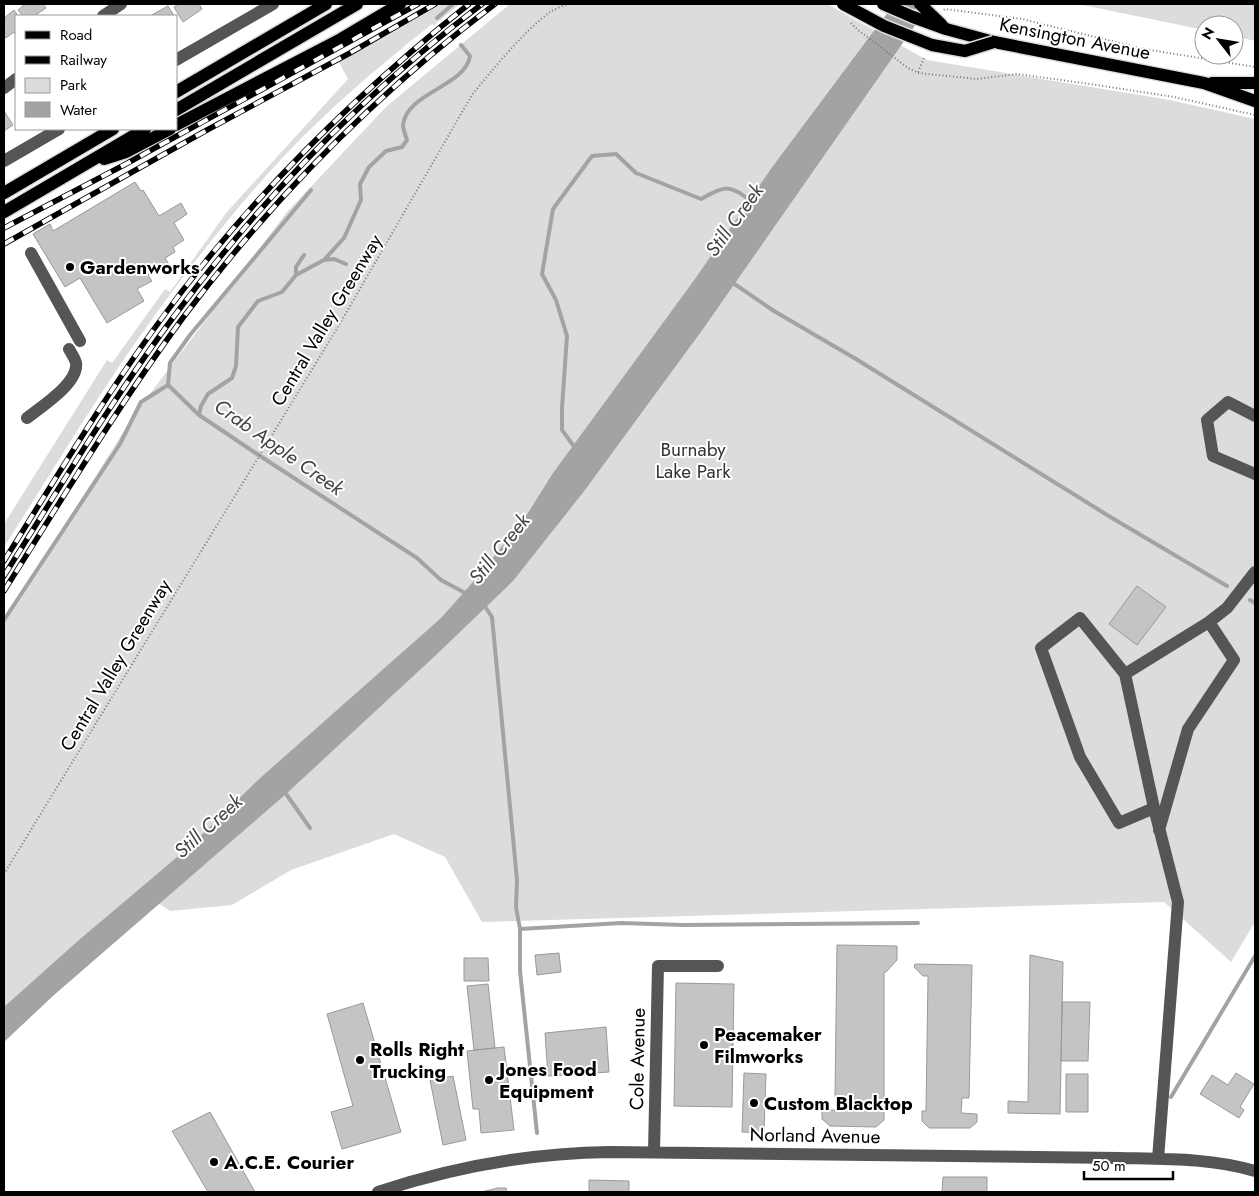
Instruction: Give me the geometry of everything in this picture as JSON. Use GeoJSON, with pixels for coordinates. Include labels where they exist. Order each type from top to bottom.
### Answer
{"type":"FeatureCollection","features":[{"type":"Feature","properties":{"kind":"main road"},"geometry":{"type":"LineString","coordinates":[[178,91],[326,4]]}},
{"type":"Feature","properties":{"kind":"main road"},"geometry":{"type":"LineString","coordinates":[[178,109],[357,4]]}},
{"type":"Feature","properties":{"kind":"main road"},"geometry":{"type":"LineString","coordinates":[[178,124],[341,39],[400,4]]}},
{"type":"Feature","properties":{"kind":"main road"},"geometry":{"type":"LineString","coordinates":[[843,4],[884,26],[932,45],[965,51],[994,42]]}},
{"type":"Feature","properties":{"kind":"main road","name":"Kensington Avenue"},"geometry":{"type":"LineString","coordinates":[[883,4],[913,17],[943,23],[994,42],[1204,83],[1255,101]]}},
{"type":"Feature","properties":{"kind":"main road"},"geometry":{"type":"LineString","coordinates":[[920,4],[943,23]]}},
{"type":"Feature","properties":{"kind":"main road","name":"Kensington Avenue"},"geometry":{"type":"LineString","coordinates":[[1204,83],[1255,83]]}},
{"type":"Feature","properties":{"kind":"main road"},"geometry":{"type":"LineString","coordinates":[[4,193],[111,130]]}},
{"type":"Feature","properties":{"kind":"main road"},"geometry":{"type":"LineString","coordinates":[[4,212],[143,130]]}},
{"type":"Feature","properties":{"kind":"main road"},"geometry":{"type":"LineString","coordinates":[[82,166],[126,152],[168,130]]}},
{"type":"Feature","properties":{"kind":"street"},"geometry":{"type":"LineString","coordinates":[[104,15],[121,4]]}},
{"type":"Feature","properties":{"kind":"street"},"geometry":{"type":"LineString","coordinates":[[178,59],[273,4]]}},
{"type":"Feature","properties":{"kind":"street"},"geometry":{"type":"LineString","coordinates":[[4,88],[15,80]]}},
{"type":"Feature","properties":{"kind":"street"},"geometry":{"type":"LineString","coordinates":[[4,161],[57,130]]}},
{"type":"Feature","properties":{"kind":"street"},"geometry":{"type":"LineString","coordinates":[[31,253],[80,341]]}},
{"type":"Feature","properties":{"kind":"street"},"geometry":{"type":"LineString","coordinates":[[27,418],[65,387],[75,373],[76,362],[69,348]]}},
{"type":"Feature","properties":{"kind":"street"},"geometry":{"type":"LineString","coordinates":[[1255,416],[1228,402],[1207,420],[1213,456],[1255,474]]}},
{"type":"Feature","properties":{"kind":"street"},"geometry":{"type":"LineString","coordinates":[[1125,674],[1209,622],[1227,608],[1255,572]]}},
{"type":"Feature","properties":{"kind":"street"},"geometry":{"type":"LineString","coordinates":[[1154,808],[1119,823],[1080,756],[1041,648],[1080,618],[1125,674],[1159,830],[1178,902],[1158,1159]]}},
{"type":"Feature","properties":{"kind":"street"},"geometry":{"type":"LineString","coordinates":[[1159,830],[1188,730],[1234,660],[1209,622]]}},
{"type":"Feature","properties":{"kind":"street","name":"Cole Avenue"},"geometry":{"type":"LineString","coordinates":[[654,1152],[658,966],[718,966]]}},
{"type":"Feature","properties":{"kind":"street","name":"Norland Avenue"},"geometry":{"type":"LineString","coordinates":[[378,1192],[450,1171],[521,1158],[569,1153],[654,1152],[1158,1159],[1219,1162],[1255,1171]]}},
{"type":"Feature","properties":{"kind":"path","name":"Central Valley Greenway"},"geometry":{"type":"LineString","coordinates":[[4,874],[338,328],[472,95],[530,30],[551,12],[568,4]]}},
{"type":"Feature","properties":{"kind":"path"},"geometry":{"type":"LineString","coordinates":[[943,23],[945,9],[1001,15],[1144,49],[1255,67]]}},
{"type":"Feature","properties":{"kind":"path"},"geometry":{"type":"LineString","coordinates":[[858,30],[908,68],[918,72],[978,79],[1017,74],[1072,81],[1174,97],[1255,115]]}},
{"type":"Feature","properties":{"kind":"path"},"geometry":{"type":"LineString","coordinates":[[918,72],[926,54]]}},
{"type":"Feature","properties":{"kind":"green space"},"geometry":{"type":"Polygon","coordinates":[[[441,4],[460,4],[388,60],[324,116],[246,198],[210,242],[126,356],[4,547],[4,524],[107,360],[112,363],[165,289],[170,292],[226,213],[348,79],[339,62],[441,4]]]}},
{"type":"Feature","properties":{"kind":"green space","name":"Burnaby Lake Park"},"geometry":{"type":"Polygon","coordinates":[[[510,4],[827,4],[927,60],[1170,100],[1255,119],[1255,922],[1231,962],[1164,902],[482,922],[445,857],[394,834],[291,870],[232,905],[170,911],[146,895],[4,1023],[4,622],[134,415],[287,212],[387,106],[510,4]]]}},
{"type":"Feature","properties":{"kind":"green space"},"geometry":{"type":"Polygon","coordinates":[[[1078,4],[1255,4],[1255,41],[1244,38],[1244,15],[1194,15],[1194,28],[1078,4]]]}},
{"type":"Feature","properties":{"kind":"water"},"geometry":{"type":"Polygon","coordinates":[[[894,4],[930,4],[703,329],[585,490],[513,581],[286,794],[54,995],[4,1042],[4,1007],[79,940],[189,847],[258,780],[441,618],[482,572],[526,516],[553,473],[695,279],[773,166],[894,4]]]}},
{"type":"Feature","properties":{"kind":"building"},"geometry":{"type":"Polygon","coordinates":[[[25,4],[43,4],[46,8],[36,15],[22,15],[18,10],[25,4]]]}},
{"type":"Feature","properties":{"kind":"building"},"geometry":{"type":"Polygon","coordinates":[[[179,4],[199,4],[202,9],[183,22],[174,7],[179,4]]]}},
{"type":"Feature","properties":{"kind":"building"},"geometry":{"type":"Polygon","coordinates":[[[168,6],[173,15],[152,15],[168,6]]]}},
{"type":"Feature","properties":{"kind":"building"},"geometry":{"type":"Polygon","coordinates":[[[14,10],[17,15],[15,15],[15,34],[14,32],[6,38],[4,35],[4,18],[14,10]]]}},
{"type":"Feature","properties":{"kind":"building"},"geometry":{"type":"Polygon","coordinates":[[[4,111],[13,125],[4,131],[4,111]]]}},
{"type":"Feature","properties":{"kind":"building"},"geometry":{"type":"Polygon","coordinates":[[[135,182],[141,191],[143,190],[159,216],[181,203],[187,214],[174,223],[184,240],[173,247],[175,252],[165,258],[168,263],[148,275],[152,281],[137,289],[144,301],[107,323],[80,278],[65,287],[33,234],[50,224],[53,231],[135,182]]]}},
{"type":"Feature","properties":{"kind":"building"},"geometry":{"type":"Polygon","coordinates":[[[1137,586],[1166,607],[1137,645],[1109,624],[1137,586]]]}},
{"type":"Feature","properties":{"kind":"building"},"geometry":{"type":"Polygon","coordinates":[[[837,945],[897,946],[897,960],[884,972],[884,1120],[876,1127],[830,1126],[822,1119],[822,1110],[843,1110],[843,1097],[835,1097],[837,945]]]}},
{"type":"Feature","properties":{"kind":"building"},"geometry":{"type":"Polygon","coordinates":[[[559,953],[561,972],[537,975],[535,955],[559,953]]]}},
{"type":"Feature","properties":{"kind":"building"},"geometry":{"type":"Polygon","coordinates":[[[1030,955],[1063,962],[1060,1114],[1008,1113],[1008,1101],[1028,1102],[1030,955]]]}},
{"type":"Feature","properties":{"kind":"building"},"geometry":{"type":"Polygon","coordinates":[[[464,958],[488,958],[489,981],[464,981],[464,958]]]}},
{"type":"Feature","properties":{"kind":"building"},"geometry":{"type":"Polygon","coordinates":[[[915,964],[972,965],[969,1098],[962,1098],[961,1113],[977,1114],[977,1122],[970,1128],[929,1128],[922,1121],[922,1111],[926,1111],[928,976],[923,976],[914,967],[915,964]]]}},
{"type":"Feature","properties":{"kind":"building","name":"Peacemaker Filmworks"},"geometry":{"type":"Polygon","coordinates":[[[676,983],[734,984],[732,1107],[674,1106],[676,983]]]}},
{"type":"Feature","properties":{"kind":"building"},"geometry":{"type":"Polygon","coordinates":[[[488,984],[495,1048],[474,1050],[467,986],[488,984]]]}},
{"type":"Feature","properties":{"kind":"building"},"geometry":{"type":"Polygon","coordinates":[[[1062,1002],[1090,1002],[1088,1061],[1061,1061],[1062,1002]]]}},
{"type":"Feature","properties":{"kind":"building","name":"Rolls Right Trucking"},"geometry":{"type":"Polygon","coordinates":[[[363,1003],[401,1132],[342,1149],[331,1112],[353,1106],[327,1014],[363,1003]]]}},
{"type":"Feature","properties":{"kind":"building"},"geometry":{"type":"Polygon","coordinates":[[[606,1027],[609,1072],[548,1076],[545,1033],[606,1027]]]}},
{"type":"Feature","properties":{"kind":"building","name":"Jones Food Equipment"},"geometry":{"type":"Polygon","coordinates":[[[504,1047],[514,1130],[481,1133],[479,1109],[473,1109],[467,1051],[504,1047]]]}},
{"type":"Feature","properties":{"kind":"building","name":"Custom Blacktop"},"geometry":{"type":"Polygon","coordinates":[[[744,1073],[766,1074],[764,1133],[742,1132],[744,1073]]]}},
{"type":"Feature","properties":{"kind":"building"},"geometry":{"type":"Polygon","coordinates":[[[1236,1073],[1254,1084],[1240,1107],[1244,1110],[1239,1118],[1200,1094],[1212,1075],[1228,1085],[1236,1073]]]}},
{"type":"Feature","properties":{"kind":"building"},"geometry":{"type":"Polygon","coordinates":[[[1066,1074],[1088,1074],[1088,1112],[1066,1112],[1066,1074]]]}},
{"type":"Feature","properties":{"kind":"building"},"geometry":{"type":"Polygon","coordinates":[[[453,1076],[466,1140],[443,1145],[430,1080],[453,1076]]]}},
{"type":"Feature","properties":{"kind":"building","name":"A.C.E. Courier"},"geometry":{"type":"Polygon","coordinates":[[[210,1112],[255,1192],[208,1192],[172,1131],[210,1112]]]}},
{"type":"Feature","properties":{"kind":"building"},"geometry":{"type":"Polygon","coordinates":[[[943,1177],[987,1177],[987,1192],[942,1192],[943,1177]]]}},
{"type":"Feature","properties":{"kind":"building"},"geometry":{"type":"Polygon","coordinates":[[[589,1180],[629,1181],[629,1192],[589,1192],[589,1180]]]}},
{"type":"Feature","properties":{"kind":"building"},"geometry":{"type":"Polygon","coordinates":[[[506,1188],[507,1192],[481,1192],[506,1188]]]}},
{"type":"Feature","properties":{"kind":"waterway","name":"Crab Apple Creek"},"geometry":{"type":"LineString","coordinates":[[437,18],[453,4]]}},
{"type":"Feature","properties":{"kind":"waterway","name":"Crab Apple Creek"},"geometry":{"type":"LineString","coordinates":[[461,45],[470,56],[466,67],[448,83],[414,105],[407,114],[403,125],[407,140],[402,147],[386,151],[369,167],[360,184],[361,200],[344,238],[324,260],[296,275],[282,292],[258,301],[238,327],[236,366],[232,378],[208,394],[201,406],[199,415],[417,558],[441,580],[467,594]]}},
{"type":"Feature","properties":{"kind":"waterway","name":"Still Creek"},"geometry":{"type":"LineString","coordinates":[[577,447],[573,445],[562,430],[567,336],[556,300],[542,274],[553,209],[592,156],[616,154],[636,173],[701,199],[716,191],[727,189],[739,192],[753,203]]}},
{"type":"Feature","properties":{"kind":"waterway"},"geometry":{"type":"LineString","coordinates":[[4,620],[120,444],[141,402],[168,385],[170,363],[190,335],[311,190]]}},
{"type":"Feature","properties":{"kind":"waterway"},"geometry":{"type":"LineString","coordinates":[[296,275],[296,267],[304,255]]}},
{"type":"Feature","properties":{"kind":"waterway"},"geometry":{"type":"LineString","coordinates":[[324,260],[334,259],[346,264]]}},
{"type":"Feature","properties":{"kind":"waterway"},"geometry":{"type":"LineString","coordinates":[[730,281],[774,311],[856,359],[1112,518],[1227,586]]}},
{"type":"Feature","properties":{"kind":"waterway"},"geometry":{"type":"LineString","coordinates":[[168,385],[199,415]]}},
{"type":"Feature","properties":{"kind":"waterway"},"geometry":{"type":"LineString","coordinates":[[1250,600],[1255,603]]}},
{"type":"Feature","properties":{"kind":"waterway"},"geometry":{"type":"LineString","coordinates":[[484,605],[492,617],[517,880],[516,907],[520,929],[520,971],[537,1133]]}},
{"type":"Feature","properties":{"kind":"waterway"},"geometry":{"type":"LineString","coordinates":[[284,791],[310,828]]}},
{"type":"Feature","properties":{"kind":"waterway"},"geometry":{"type":"LineString","coordinates":[[520,929],[621,923],[684,925],[918,923]]}},
{"type":"Feature","properties":{"kind":"waterway"},"geometry":{"type":"LineString","coordinates":[[1171,1097],[1255,956]]}},
{"type":"Feature","properties":{"kind":"railway"},"geometry":{"type":"LineString","coordinates":[[4,228],[124,165],[418,4]]}},
{"type":"Feature","properties":{"kind":"railway"},"geometry":{"type":"LineString","coordinates":[[4,244],[435,4]]}},
{"type":"Feature","properties":{"kind":"railway"},"geometry":{"type":"LineString","coordinates":[[4,561],[134,357],[188,284],[224,240],[261,197],[341,116],[382,77],[469,4]]}},
{"type":"Feature","properties":{"kind":"railway"},"geometry":{"type":"LineString","coordinates":[[4,576],[88,442],[154,343],[211,268],[282,186],[358,109],[439,37],[482,4]]}},
{"type":"Feature","properties":{"kind":"railway"},"geometry":{"type":"LineString","coordinates":[[4,591],[135,385],[216,275],[289,191],[368,111],[451,38],[495,4]]}},
{"type":"Feature","properties":{"kind":"place","name":"Gardenworks"},"geometry":{"type":"Point","coordinates":[70,267]}},
{"type":"Feature","properties":{"kind":"place","name":"Peacemaker Filmworks"},"geometry":{"type":"Point","coordinates":[704,1045]}},
{"type":"Feature","properties":{"kind":"place","name":"Rolls Right Trucking"},"geometry":{"type":"Point","coordinates":[360,1060]}},
{"type":"Feature","properties":{"kind":"place","name":"Jones Food Equipment"},"geometry":{"type":"Point","coordinates":[489,1080]}},
{"type":"Feature","properties":{"kind":"place","name":"Custom Blacktop"},"geometry":{"type":"Point","coordinates":[754,1103]}},
{"type":"Feature","properties":{"kind":"place","name":"A.C.E. Courier"},"geometry":{"type":"Point","coordinates":[214,1162]}}]}
